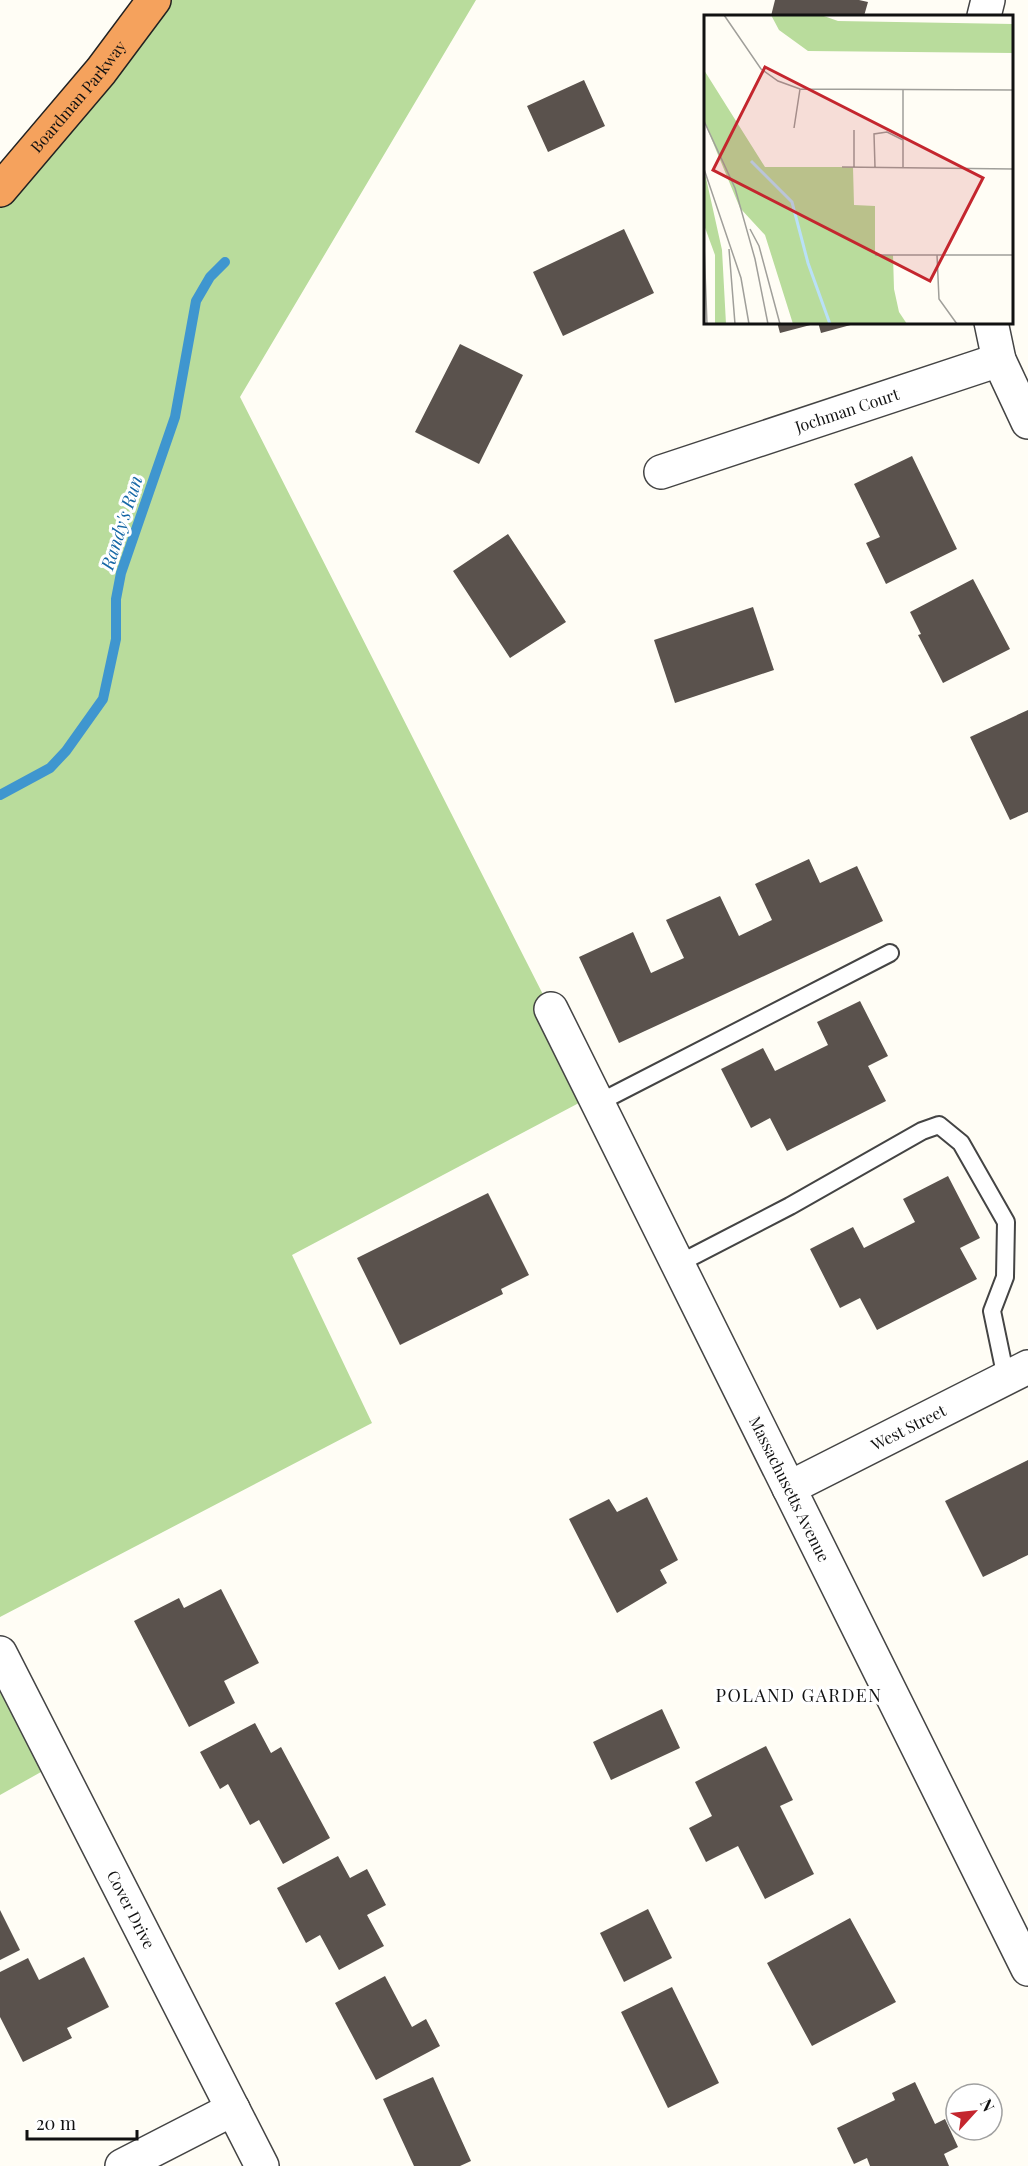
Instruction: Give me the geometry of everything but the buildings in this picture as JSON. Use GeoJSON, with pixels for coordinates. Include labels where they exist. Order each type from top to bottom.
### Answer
{"type":"FeatureCollection","features":[{"type":"Feature","properties":{"kind":"highway","name":"Boardman Parkway"},"geometry":{"type":"LineString","coordinates":[[0,190],[100,70],[154,0]]}},
{"type":"Feature","properties":{"kind":"street"},"geometry":{"type":"LineString","coordinates":[[984,15],[988,0]]}},
{"type":"Feature","properties":{"kind":"street"},"geometry":{"type":"LineString","coordinates":[[991,324],[999,360],[1028,422]]}},
{"type":"Feature","properties":{"kind":"street","name":"Jochman Court"},"geometry":{"type":"LineString","coordinates":[[661,472],[999,360]]}},
{"type":"Feature","properties":{"kind":"street","name":"Massachusetts Avenue"},"geometry":{"type":"LineString","coordinates":[[551,1009],[1028,1969]]}},
{"type":"Feature","properties":{"kind":"street","name":"West Street"},"geometry":{"type":"LineString","coordinates":[[789,1488],[1017,1373]]}},
{"type":"Feature","properties":{"kind":"street","name":"Cover Drive"},"geometry":{"type":"LineString","coordinates":[[0,1653],[262,2166]]}},
{"type":"Feature","properties":{"kind":"street"},"geometry":{"type":"LineString","coordinates":[[122,2166],[233,2109]]}},
{"type":"Feature","properties":{"kind":"lane"},"geometry":{"type":"LineString","coordinates":[[598,1103],[890,953]]}},
{"type":"Feature","properties":{"kind":"lane"},"geometry":{"type":"LineString","coordinates":[[678,1264],[790,1206],[922,1131],[939,1125],[962,1143],[1006,1222],[1005,1277],[992,1311],[1017,1373]]}},
{"type":"Feature","properties":{"kind":"green space"},"geometry":{"type":"Polygon","coordinates":[[[154,0],[476,0],[240,397],[594,1095],[292,1255],[372,1423],[0,1617],[0,190],[154,0]]]}},
{"type":"Feature","properties":{"kind":"green space"},"geometry":{"type":"Polygon","coordinates":[[[0,1653],[57,1763],[0,1795],[0,1653]]]}},
{"type":"Feature","properties":{"kind":"waterway","name":"Randy's Run"},"geometry":{"type":"LineString","coordinates":[[0,795],[50,768],[66,751],[103,699],[116,639],[116,599],[121,573],[175,417],[196,301],[210,277],[225,262]]}},
{"type":"Feature","properties":{"kind":"district","name":"POLAND GARDEN"},"geometry":{"type":"Point","coordinates":[799,1696]}}]}
